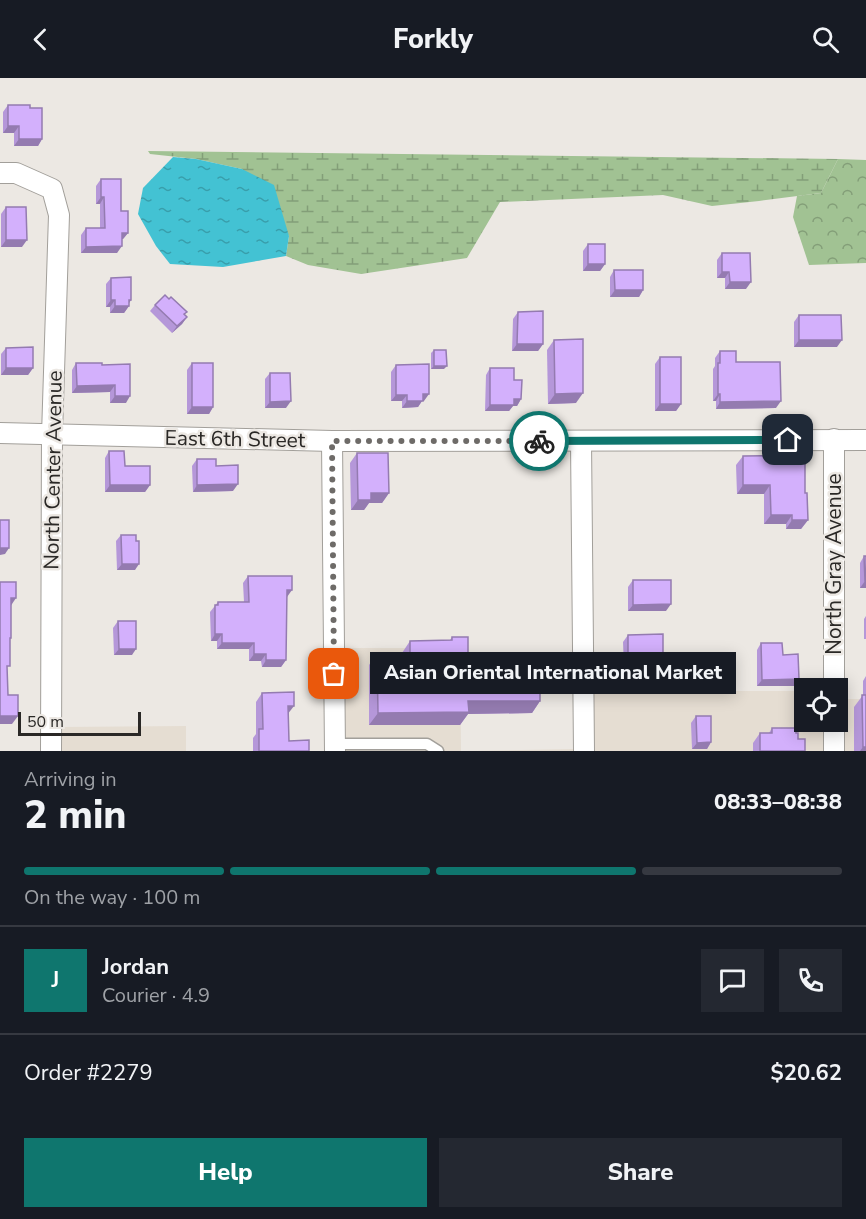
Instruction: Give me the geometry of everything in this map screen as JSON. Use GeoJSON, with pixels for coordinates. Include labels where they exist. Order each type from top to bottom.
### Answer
{"type":"FeatureCollection","features":[{"type":"Feature","properties":{"kind":"street","name":"North Center Avenue"},"geometry":{"type":"LineString","coordinates":[[0,173],[16,173],[52,189],[59,215],[52,435],[51,751]]}},
{"type":"Feature","properties":{"kind":"street","name":"East 6th Street"},"geometry":{"type":"LineString","coordinates":[[0,433],[332,441],[866,440]]}},
{"type":"Feature","properties":{"kind":"street","name":"North Gray Avenue"},"geometry":{"type":"LineString","coordinates":[[834,439],[834,678]]}},
{"type":"Feature","properties":{"kind":"street"},"geometry":{"type":"LineString","coordinates":[[332,441],[335,747]]}},
{"type":"Feature","properties":{"kind":"street"},"geometry":{"type":"LineString","coordinates":[[581,441],[584,751]]}},
{"type":"Feature","properties":{"kind":"street"},"geometry":{"type":"LineString","coordinates":[[834,732],[834,751]]}},
{"type":"Feature","properties":{"kind":"lane"},"geometry":{"type":"LineString","coordinates":[[335,747],[427,744],[438,751]]}},
{"type":"Feature","properties":{"kind":"shaded area"},"geometry":{"type":"Polygon","coordinates":[[[341,648],[460,648],[461,751],[344,751],[341,648]]]}},
{"type":"Feature","properties":{"kind":"shaded area"},"geometry":{"type":"Polygon","coordinates":[[[590,691],[794,691],[794,732],[826,732],[826,751],[591,751],[590,691]]]}},
{"type":"Feature","properties":{"kind":"shaded area"},"geometry":{"type":"Polygon","coordinates":[[[848,699],[866,699],[866,751],[841,751],[841,732],[848,732],[848,699]]]}},
{"type":"Feature","properties":{"kind":"shaded area"},"geometry":{"type":"Polygon","coordinates":[[[186,726],[186,751],[59,751],[59,727],[186,726]]]}},
{"type":"Feature","properties":{"kind":"shaded area"},"geometry":{"type":"Polygon","coordinates":[[[575,749],[575,751],[461,751],[575,749]]]}},
{"type":"Feature","properties":{"kind":"green space"},"geometry":{"type":"Polygon","coordinates":[[[148,151],[838,159],[821,193],[759,201],[712,206],[663,195],[500,202],[467,258],[361,274],[308,265],[286,256],[289,236],[242,169],[196,159],[150,154],[148,151]]]}},
{"type":"Feature","properties":{"kind":"green space"},"geometry":{"type":"Polygon","coordinates":[[[838,159],[866,160],[866,263],[809,265],[793,217],[797,196],[821,193],[838,159]]]}},
{"type":"Feature","properties":{"kind":"water"},"geometry":{"type":"Polygon","coordinates":[[[173,157],[196,159],[242,169],[274,185],[289,236],[286,256],[223,267],[170,264],[156,246],[138,214],[143,188],[173,157]]]}},
{"type":"Feature","properties":{"kind":"building"},"geometry":{"type":"Polygon","coordinates":[[[8,105],[30,105],[30,108],[42,108],[42,139],[19,139],[19,126],[8,126],[8,105]]]}},
{"type":"Feature","properties":{"kind":"building"},"geometry":{"type":"Polygon","coordinates":[[[101,179],[121,179],[121,211],[128,211],[128,233],[122,233],[122,246],[86,247],[86,228],[105,228],[101,179]]]}},
{"type":"Feature","properties":{"kind":"building"},"geometry":{"type":"Polygon","coordinates":[[[6,207],[26,207],[27,240],[6,240],[6,207]]]}},
{"type":"Feature","properties":{"kind":"building"},"geometry":{"type":"Polygon","coordinates":[[[588,244],[605,244],[605,264],[588,264],[588,244]]]}},
{"type":"Feature","properties":{"kind":"building"},"geometry":{"type":"Polygon","coordinates":[[[722,253],[750,253],[751,282],[730,282],[729,272],[722,272],[722,253]]]}},
{"type":"Feature","properties":{"kind":"building"},"geometry":{"type":"Polygon","coordinates":[[[614,270],[643,270],[643,290],[615,290],[614,270]]]}},
{"type":"Feature","properties":{"kind":"building"},"geometry":{"type":"Polygon","coordinates":[[[131,277],[129,306],[115,306],[115,300],[111,300],[111,278],[131,277]]]}},
{"type":"Feature","properties":{"kind":"building"},"geometry":{"type":"Polygon","coordinates":[[[165,295],[169,299],[171,297],[187,312],[184,314],[187,317],[177,326],[155,305],[165,295]]]}},
{"type":"Feature","properties":{"kind":"building"},"geometry":{"type":"Polygon","coordinates":[[[543,311],[543,344],[517,344],[518,312],[543,311]]]}},
{"type":"Feature","properties":{"kind":"building"},"geometry":{"type":"Polygon","coordinates":[[[799,315],[841,315],[842,340],[799,340],[799,315]]]}},
{"type":"Feature","properties":{"kind":"building"},"geometry":{"type":"Polygon","coordinates":[[[583,339],[583,393],[555,394],[554,340],[583,339]]]}},
{"type":"Feature","properties":{"kind":"building"},"geometry":{"type":"Polygon","coordinates":[[[33,347],[33,368],[6,368],[6,348],[33,347]]]}},
{"type":"Feature","properties":{"kind":"building"},"geometry":{"type":"Polygon","coordinates":[[[434,350],[446,350],[447,366],[434,366],[434,350]]]}},
{"type":"Feature","properties":{"kind":"building"},"geometry":{"type":"Polygon","coordinates":[[[720,351],[736,351],[736,362],[780,362],[781,401],[720,402],[718,363],[720,363],[720,351]]]}},
{"type":"Feature","properties":{"kind":"building"},"geometry":{"type":"Polygon","coordinates":[[[660,357],[681,357],[681,404],[660,404],[660,357]]]}},
{"type":"Feature","properties":{"kind":"building"},"geometry":{"type":"Polygon","coordinates":[[[76,363],[130,364],[130,396],[115,396],[115,385],[77,386],[76,363]]]}},
{"type":"Feature","properties":{"kind":"building"},"geometry":{"type":"Polygon","coordinates":[[[192,363],[213,363],[213,407],[192,407],[192,363]]]}},
{"type":"Feature","properties":{"kind":"building"},"geometry":{"type":"Polygon","coordinates":[[[429,364],[429,394],[423,394],[423,401],[407,401],[407,395],[396,395],[396,365],[429,364]]]}},
{"type":"Feature","properties":{"kind":"building"},"geometry":{"type":"Polygon","coordinates":[[[490,368],[514,368],[514,380],[522,380],[521,399],[514,399],[514,405],[490,405],[490,368]]]}},
{"type":"Feature","properties":{"kind":"building"},"geometry":{"type":"Polygon","coordinates":[[[270,373],[290,373],[291,401],[270,402],[270,373]]]}},
{"type":"Feature","properties":{"kind":"building"},"geometry":{"type":"Polygon","coordinates":[[[109,451],[124,451],[125,466],[150,466],[150,485],[110,485],[109,451]]]}},
{"type":"Feature","properties":{"kind":"building"},"geometry":{"type":"Polygon","coordinates":[[[357,453],[388,453],[389,493],[371,493],[371,500],[358,500],[357,453]]]}},
{"type":"Feature","properties":{"kind":"building"},"geometry":{"type":"Polygon","coordinates":[[[805,455],[808,520],[792,520],[792,515],[771,515],[770,485],[743,485],[743,456],[805,455]]]}},
{"type":"Feature","properties":{"kind":"building"},"geometry":{"type":"Polygon","coordinates":[[[197,459],[216,459],[216,466],[238,465],[238,484],[197,485],[197,459]]]}},
{"type":"Feature","properties":{"kind":"building"},"geometry":{"type":"Polygon","coordinates":[[[0,520],[9,520],[9,548],[0,548],[0,520]]]}},
{"type":"Feature","properties":{"kind":"building"},"geometry":{"type":"Polygon","coordinates":[[[121,535],[136,535],[136,541],[139,541],[139,564],[122,564],[121,535]]]}},
{"type":"Feature","properties":{"kind":"building"},"geometry":{"type":"Polygon","coordinates":[[[864,556],[866,556],[866,581],[865,581],[864,556]]]}},
{"type":"Feature","properties":{"kind":"building"},"geometry":{"type":"Polygon","coordinates":[[[248,576],[292,576],[292,590],[287,590],[286,660],[266,660],[266,654],[254,654],[254,643],[222,643],[222,634],[215,634],[215,605],[218,605],[218,602],[249,602],[248,576]]]}},
{"type":"Feature","properties":{"kind":"building"},"geometry":{"type":"Polygon","coordinates":[[[633,580],[671,580],[671,604],[633,605],[633,580]]]}},
{"type":"Feature","properties":{"kind":"building"},"geometry":{"type":"Polygon","coordinates":[[[0,582],[16,582],[16,598],[11,598],[10,666],[7,666],[8,695],[18,695],[18,716],[0,716],[0,582]]]}},
{"type":"Feature","properties":{"kind":"building"},"geometry":{"type":"Polygon","coordinates":[[[118,621],[136,621],[136,649],[119,649],[118,621]]]}},
{"type":"Feature","properties":{"kind":"building"},"geometry":{"type":"Polygon","coordinates":[[[663,634],[663,660],[628,661],[628,635],[663,634]]]}},
{"type":"Feature","properties":{"kind":"building"},"geometry":{"type":"Polygon","coordinates":[[[452,637],[468,637],[468,675],[510,675],[510,659],[531,659],[532,674],[540,674],[540,701],[468,701],[469,712],[378,713],[377,653],[410,653],[410,641],[452,640],[452,637]]]}},
{"type":"Feature","properties":{"kind":"building"},"geometry":{"type":"Polygon","coordinates":[[[761,643],[782,643],[783,655],[798,654],[799,678],[762,680],[761,643]]]}},
{"type":"Feature","properties":{"kind":"building"},"geometry":{"type":"Polygon","coordinates":[[[294,692],[294,706],[288,706],[289,741],[309,740],[309,751],[259,751],[259,729],[263,729],[262,693],[294,692]]]}},
{"type":"Feature","properties":{"kind":"building"},"geometry":{"type":"Polygon","coordinates":[[[862,695],[866,695],[866,747],[863,747],[862,695]]]}},
{"type":"Feature","properties":{"kind":"building"},"geometry":{"type":"Polygon","coordinates":[[[696,716],[711,716],[711,742],[697,743],[696,716]]]}},
{"type":"Feature","properties":{"kind":"building"},"geometry":{"type":"Polygon","coordinates":[[[772,728],[794,728],[794,732],[798,733],[798,739],[805,739],[805,751],[760,751],[760,733],[772,733],[772,728]]]}},
{"type":"Feature","properties":{"kind":"way so far"},"geometry":{"type":"LineString","coordinates":[[334,674],[332,441],[539,441]]}},
{"type":"Feature","properties":{"kind":"place","name":"Asian Oriental International Market"},"geometry":{"type":"Point","coordinates":[334,674]}},
{"type":"Feature","properties":{"kind":"route"},"geometry":{"type":"LineString","coordinates":[[539,441],[788,440]]}}]}
